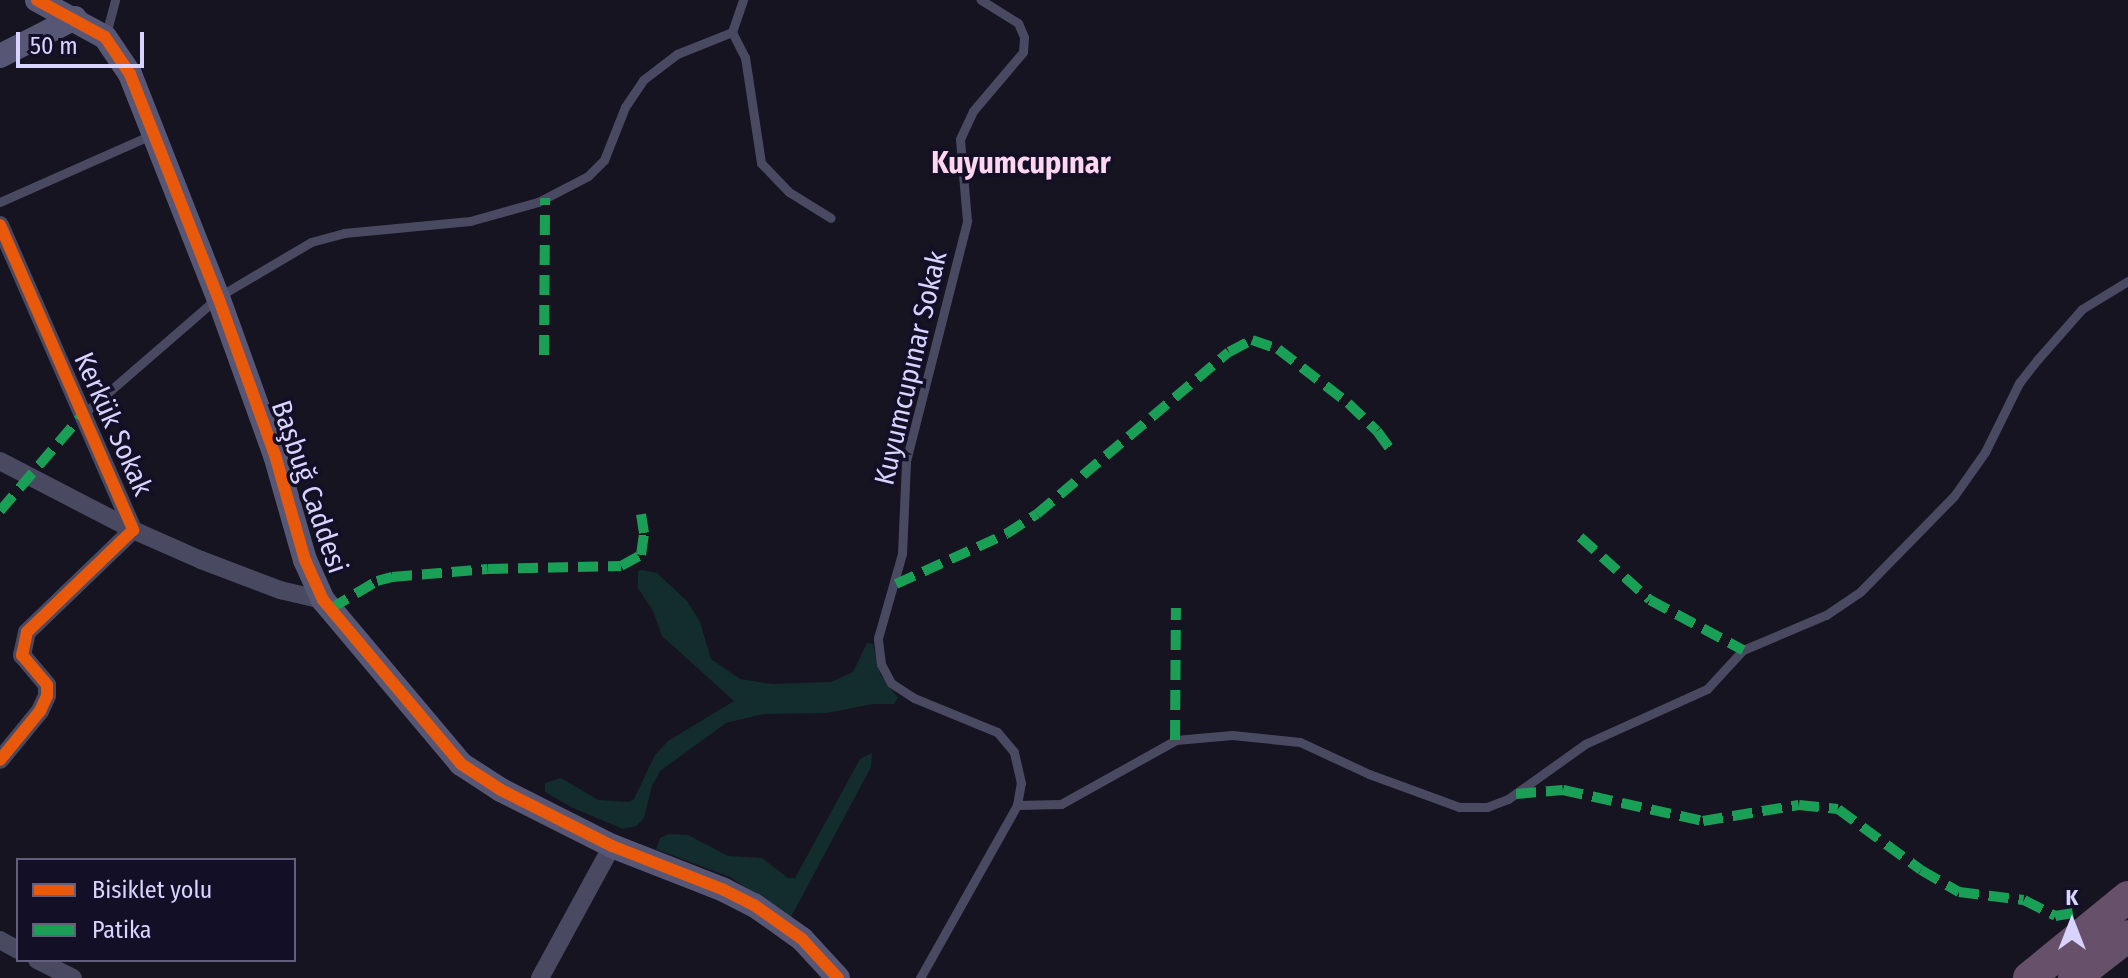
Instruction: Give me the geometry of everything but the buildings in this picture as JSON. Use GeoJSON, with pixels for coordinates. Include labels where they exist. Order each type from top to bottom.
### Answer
{"type":"FeatureCollection","features":[{"type":"Feature","properties":{"kind":"highway"},"geometry":{"type":"LineString","coordinates":[[2029,978],[2128,897]]}},
{"type":"Feature","properties":{"kind":"highway"},"geometry":{"type":"LineString","coordinates":[[2074,978],[2125,941]]}},
{"type":"Feature","properties":{"kind":"street","name":"Başbuğ Caddesi"},"geometry":{"type":"LineString","coordinates":[[37,0],[105,37],[130,74],[218,297],[275,455],[305,560],[323,600],[461,764],[501,790],[612,846],[754,905],[802,939],[838,978]]}},
{"type":"Feature","properties":{"kind":"street"},"geometry":{"type":"LineString","coordinates":[[0,56],[75,18]]}},
{"type":"Feature","properties":{"kind":"street","name":"Kerkük Sokak"},"geometry":{"type":"LineString","coordinates":[[0,225],[9,266],[82,415],[133,530],[27,632],[22,655],[47,685],[47,696],[40,711],[0,760]]}},
{"type":"Feature","properties":{"kind":"street"},"geometry":{"type":"LineString","coordinates":[[0,461],[133,530],[263,584],[323,600]]}},
{"type":"Feature","properties":{"kind":"street"},"geometry":{"type":"LineString","coordinates":[[540,978],[612,846]]}},
{"type":"Feature","properties":{"kind":"street"},"geometry":{"type":"LineString","coordinates":[[41,962],[73,978]]}},
{"type":"Feature","properties":{"kind":"lane"},"geometry":{"type":"LineString","coordinates":[[105,37],[115,0]]}},
{"type":"Feature","properties":{"kind":"lane"},"geometry":{"type":"LineString","coordinates":[[743,0],[732,32],[745,57],[761,163],[789,192],[831,218]]}},
{"type":"Feature","properties":{"kind":"lane","name":"Kuyumcupınar Sokak"},"geometry":{"type":"LineString","coordinates":[[920,978],[1017,805],[1021,783],[1020,768],[1008,741],[983,724],[901,691],[884,672],[878,638],[902,554],[906,461],[967,221],[960,139],[973,111],[1019,61],[1024,44],[1018,23],[981,0]]}},
{"type":"Feature","properties":{"kind":"lane"},"geometry":{"type":"LineString","coordinates":[[82,415],[218,297],[288,254],[329,235],[470,221],[538,202],[574,184],[604,160],[625,107],[643,80],[677,54],[732,32]]}},
{"type":"Feature","properties":{"kind":"lane"},"geometry":{"type":"LineString","coordinates":[[0,202],[154,134]]}},
{"type":"Feature","properties":{"kind":"lane"},"geometry":{"type":"LineString","coordinates":[[1017,805],[1035,807],[1061,804],[1175,740],[1232,735],[1300,742],[1369,774],[1459,807],[1487,807],[1508,799],[1585,744],[1707,689],[1750,645],[1813,621],[1852,598],[1954,496],[1985,452],[2019,383],[2068,324],[2098,297],[2128,281]]}},
{"type":"Feature","properties":{"kind":"green space"},"geometry":{"type":"Polygon","coordinates":[[[638,571],[657,573],[687,601],[700,622],[711,659],[740,679],[772,684],[831,682],[853,672],[867,643],[873,644],[880,674],[898,698],[894,704],[873,704],[827,713],[763,714],[726,723],[660,771],[652,786],[644,818],[636,826],[623,829],[571,807],[545,792],[545,783],[561,778],[598,800],[629,802],[634,799],[655,755],[668,741],[734,701],[662,636],[653,611],[638,588],[638,571]]]}},
{"type":"Feature","properties":{"kind":"green space"},"geometry":{"type":"Polygon","coordinates":[[[872,753],[871,767],[791,917],[730,877],[656,849],[660,838],[669,834],[688,835],[728,856],[762,858],[788,878],[795,878],[860,759],[872,753]]]}},
{"type":"Feature","properties":{"kind":"marked path"},"geometry":{"type":"LineString","coordinates":[[544,355],[545,198]]}},
{"type":"Feature","properties":{"kind":"marked path"},"geometry":{"type":"LineString","coordinates":[[896,584],[1006,534],[1037,514],[1229,352],[1252,340],[1278,349],[1348,403],[1377,431],[1394,454]]}},
{"type":"Feature","properties":{"kind":"marked path"},"geometry":{"type":"LineString","coordinates":[[0,511],[82,415]]}},
{"type":"Feature","properties":{"kind":"marked path"},"geometry":{"type":"LineString","coordinates":[[330,609],[377,581],[392,577],[488,569],[621,566],[641,555],[644,533],[641,514]]}},
{"type":"Feature","properties":{"kind":"marked path"},"geometry":{"type":"LineString","coordinates":[[1580,537],[1650,600],[1743,650]]}},
{"type":"Feature","properties":{"kind":"marked path"},"geometry":{"type":"LineString","coordinates":[[1175,740],[1176,608]]}},
{"type":"Feature","properties":{"kind":"marked path"},"geometry":{"type":"LineString","coordinates":[[1516,794],[1563,790],[1703,821],[1799,805],[1838,809],[1921,870],[1959,892],[2024,900],[2055,916],[2073,913]]}},
{"type":"Feature","properties":{"kind":"cycle path"},"geometry":{"type":"LineString","coordinates":[[37,0],[105,37],[130,74],[218,297],[275,455],[305,560],[323,600],[461,764],[501,790],[612,846],[754,905],[802,939],[838,978]]}},
{"type":"Feature","properties":{"kind":"cycle path"},"geometry":{"type":"LineString","coordinates":[[0,225],[133,530],[27,632],[22,655],[47,685],[47,696],[40,711],[0,760]]}},
{"type":"Feature","properties":{"kind":"district","name":"Kuyumcupınar"},"geometry":{"type":"Point","coordinates":[1021,163]}}]}
